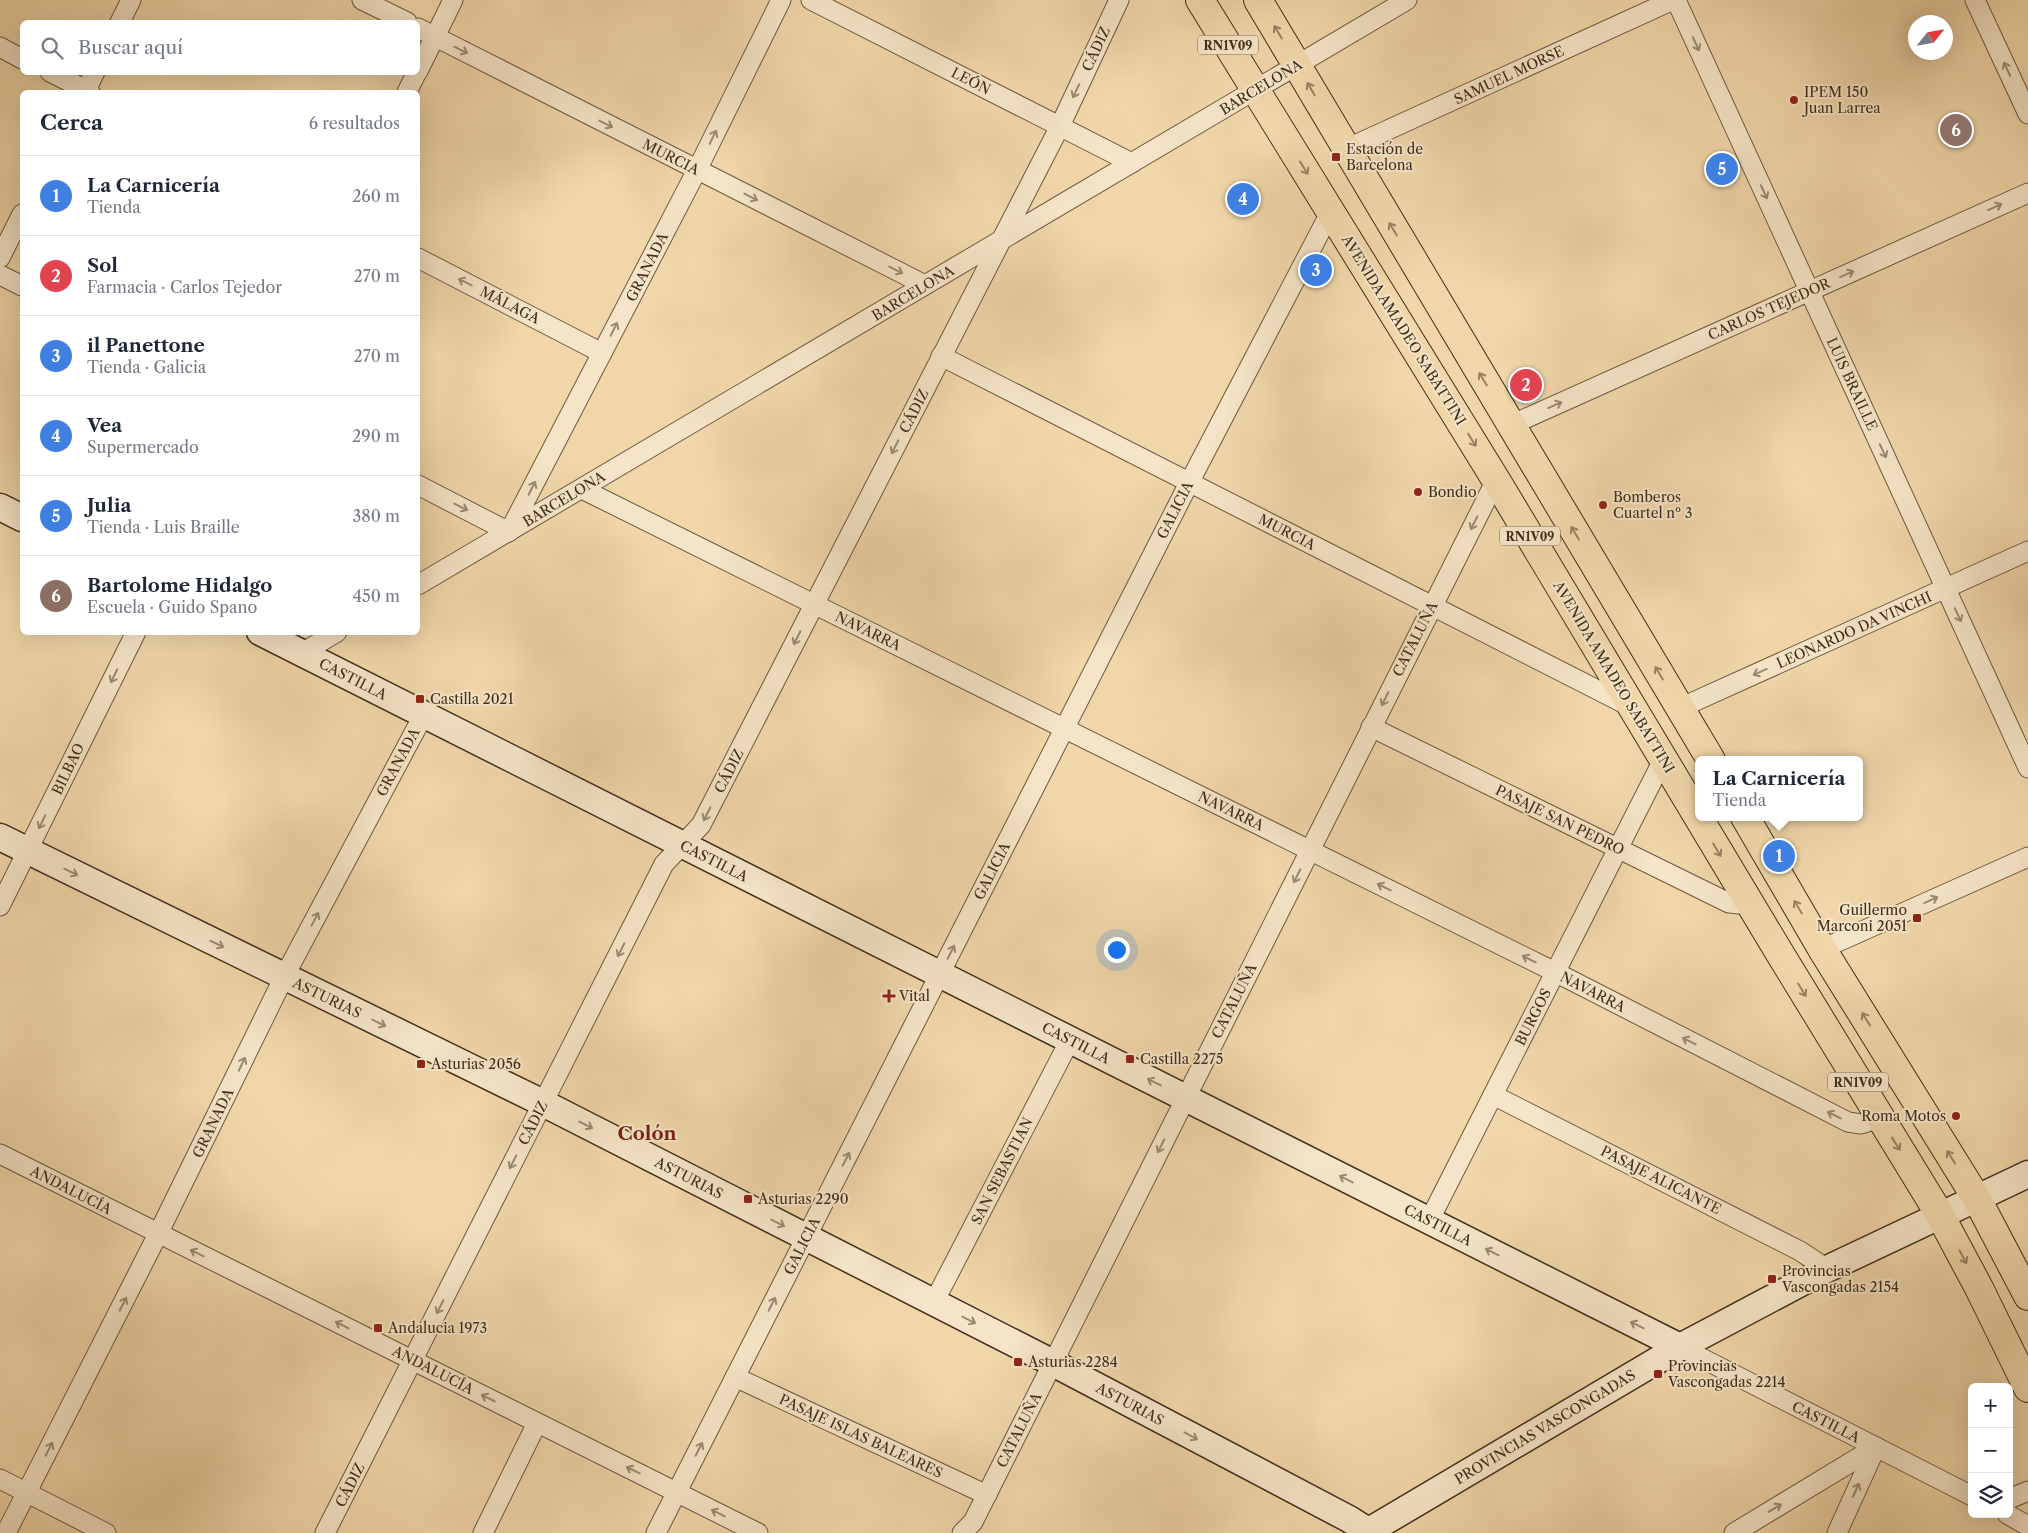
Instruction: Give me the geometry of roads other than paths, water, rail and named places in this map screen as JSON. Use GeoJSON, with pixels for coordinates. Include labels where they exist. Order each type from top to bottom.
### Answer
{"type":"FeatureCollection","features":[{"type":"Feature","properties":{"kind":"main road","name":"AVENIDA AMADEO SABATTINI"},"geometry":{"type":"LineString","coordinates":[[1200,0],[1496,480],[1695,813]]}},
{"type":"Feature","properties":{"kind":"main road","name":"RN1V09"},"geometry":{"type":"LineString","coordinates":[[1258,0],[1709,756]]}},
{"type":"Feature","properties":{"kind":"main road","name":"AVENIDA AMADEO SABATTINI"},"geometry":{"type":"LineString","coordinates":[[1700,821],[1940,1214],[2028,1388]]}},
{"type":"Feature","properties":{"kind":"main road","name":"RN1V09"},"geometry":{"type":"LineString","coordinates":[[1747,821],[1822,948],[1977,1198],[2028,1296]]}},
{"type":"Feature","properties":{"kind":"street"},"geometry":{"type":"LineString","coordinates":[[121,20],[131,0]]}},
{"type":"Feature","properties":{"kind":"street"},"geometry":{"type":"LineString","coordinates":[[362,0],[403,20]]}},
{"type":"Feature","properties":{"kind":"street"},"geometry":{"type":"LineString","coordinates":[[420,66],[453,0]]}},
{"type":"Feature","properties":{"kind":"street","name":"GRANADA"},"geometry":{"type":"LineString","coordinates":[[509,532],[697,170],[780,0]]}},
{"type":"Feature","properties":{"kind":"street","name":"LEÓN"},"geometry":{"type":"LineString","coordinates":[[811,0],[1132,163]]}},
{"type":"Feature","properties":{"kind":"street","name":"CÁDIZ"},"geometry":{"type":"LineString","coordinates":[[325,1533],[664,864],[701,825],[1060,126],[1120,0]]}},
{"type":"Feature","properties":{"kind":"street","name":"BARCELONA"},"geometry":{"type":"LineString","coordinates":[[420,584],[1407,0]]}},
{"type":"Feature","properties":{"kind":"street","name":"SAMUEL MORSE"},"geometry":{"type":"LineString","coordinates":[[1346,149],[1674,0]]}},
{"type":"Feature","properties":{"kind":"street","name":"LUIS BRAILLE"},"geometry":{"type":"LineString","coordinates":[[1674,0],[1810,291],[2028,768]]}},
{"type":"Feature","properties":{"kind":"street"},"geometry":{"type":"LineString","coordinates":[[1975,0],[2028,114]]}},
{"type":"Feature","properties":{"kind":"street","name":"MURCIA"},"geometry":{"type":"LineString","coordinates":[[420,29],[925,285]]}},
{"type":"Feature","properties":{"kind":"street"},"geometry":{"type":"LineString","coordinates":[[0,47],[20,58]]}},
{"type":"Feature","properties":{"kind":"street"},"geometry":{"type":"LineString","coordinates":[[56,75],[83,90]]}},
{"type":"Feature","properties":{"kind":"street"},"geometry":{"type":"LineString","coordinates":[[88,90],[94,75]]}},
{"type":"Feature","properties":{"kind":"street"},"geometry":{"type":"LineString","coordinates":[[408,90],[416,75]]}},
{"type":"Feature","properties":{"kind":"street","name":"CARLOS TEJEDOR"},"geometry":{"type":"LineString","coordinates":[[1510,425],[2028,193]]}},
{"type":"Feature","properties":{"kind":"street","name":"GALICIA"},"geometry":{"type":"LineString","coordinates":[[656,1533],[1189,482],[1331,211]]}},
{"type":"Feature","properties":{"kind":"street"},"geometry":{"type":"LineString","coordinates":[[0,258],[20,218]]}},
{"type":"Feature","properties":{"kind":"street","name":"MÁLAGA"},"geometry":{"type":"LineString","coordinates":[[420,259],[602,353]]}},
{"type":"Feature","properties":{"kind":"street"},"geometry":{"type":"LineString","coordinates":[[0,275],[20,285]]}},
{"type":"Feature","properties":{"kind":"street","name":"MURCIA"},"geometry":{"type":"LineString","coordinates":[[941,356],[1632,708]]}},
{"type":"Feature","properties":{"kind":"street","name":"CATALUÑA"},"geometry":{"type":"LineString","coordinates":[[968,1528],[1053,1363],[1496,480]]}},
{"type":"Feature","properties":{"kind":"street"},"geometry":{"type":"LineString","coordinates":[[420,485],[509,532]]}},
{"type":"Feature","properties":{"kind":"street","name":"NAVARRA"},"geometry":{"type":"LineString","coordinates":[[582,488],[1556,972],[1848,1122],[1861,1124],[1880,1118]]}},
{"type":"Feature","properties":{"kind":"street"},"geometry":{"type":"LineString","coordinates":[[0,507],[20,517]]}},
{"type":"Feature","properties":{"kind":"street","name":"LEONARDO DA VINCHI"},"geometry":{"type":"LineString","coordinates":[[1680,708],[2028,551]]}},
{"type":"Feature","properties":{"kind":"street","name":"BILBAO"},"geometry":{"type":"LineString","coordinates":[[0,906],[135,635]]}},
{"type":"Feature","properties":{"kind":"street","name":"CASTILLA"},"geometry":{"type":"LineString","coordinates":[[266,635],[1968,1494]]}},
{"type":"Feature","properties":{"kind":"street"},"geometry":{"type":"LineString","coordinates":[[302,653],[332,635]]}},
{"type":"Feature","properties":{"kind":"street","name":"GRANADA"},"geometry":{"type":"LineString","coordinates":[[6,1533],[158,1234],[284,977],[424,714]]}},
{"type":"Feature","properties":{"kind":"street","name":"PASAJE SAN PEDRO"},"geometry":{"type":"LineString","coordinates":[[1371,727],[1729,903],[1751,906]]}},
{"type":"Feature","properties":{"kind":"street","name":"BURGOS"},"geometry":{"type":"LineString","coordinates":[[1429,1221],[1663,760]]}},
{"type":"Feature","properties":{"kind":"street","name":"ASTURIAS"},"geometry":{"type":"LineString","coordinates":[[0,837],[543,1103],[1053,1363],[1368,1532]]}},
{"type":"Feature","properties":{"kind":"street"},"geometry":{"type":"LineString","coordinates":[[1822,948],[2028,857]]}},
{"type":"Feature","properties":{"kind":"street","name":"SAN SEBASTIAN"},"geometry":{"type":"LineString","coordinates":[[934,1302],[1070,1040]]}},
{"type":"Feature","properties":{"kind":"street","name":"PASAJE ALICANTE"},"geometry":{"type":"LineString","coordinates":[[1493,1095],[1800,1251],[1827,1268]]}},
{"type":"Feature","properties":{"kind":"street","name":"ANDALUCÍA"},"geometry":{"type":"LineString","coordinates":[[0,1154],[758,1533]]}},
{"type":"Feature","properties":{"kind":"street","name":"PROVINCIAS VASCONGADAS"},"geometry":{"type":"LineString","coordinates":[[1368,1532],[1680,1347],[1827,1268],[2028,1174]]}},
{"type":"Feature","properties":{"kind":"street","name":"PASAJE ISLAS BALEARES"},"geometry":{"type":"LineString","coordinates":[[735,1377],[987,1494]]}},
{"type":"Feature","properties":{"kind":"street"},"geometry":{"type":"LineString","coordinates":[[483,1533],[537,1422]]}},
{"type":"Feature","properties":{"kind":"street"},"geometry":{"type":"LineString","coordinates":[[1734,1533],[1876,1447]]}},
{"type":"Feature","properties":{"kind":"street"},"geometry":{"type":"LineString","coordinates":[[1837,1533],[1876,1447]]}},
{"type":"Feature","properties":{"kind":"street"},"geometry":{"type":"LineString","coordinates":[[0,1479],[106,1533]]}},
{"type":"Feature","properties":{"kind":"street"},"geometry":{"type":"LineString","coordinates":[[2013,1497],[2028,1491]]}},
{"type":"Feature","properties":{"kind":"street"},"geometry":{"type":"LineString","coordinates":[[2013,1517],[2028,1526]]}},
{"type":"Feature","properties":{"kind":"place","name":"IPEM 150 Juan Larrea"},"geometry":{"type":"Point","coordinates":[1794,100]}},
{"type":"Feature","properties":{"kind":"place","name":"Bartolome Hidalgo"},"geometry":{"type":"Point","coordinates":[1956,130]}},
{"type":"Feature","properties":{"kind":"place","name":"Estación de Barcelona"},"geometry":{"type":"Point","coordinates":[1336,157]}},
{"type":"Feature","properties":{"kind":"place","name":"Julia"},"geometry":{"type":"Point","coordinates":[1722,169]}},
{"type":"Feature","properties":{"kind":"place","name":"Vea"},"geometry":{"type":"Point","coordinates":[1243,199]}},
{"type":"Feature","properties":{"kind":"place","name":"il Panettone"},"geometry":{"type":"Point","coordinates":[1316,270]}},
{"type":"Feature","properties":{"kind":"place","name":"Sol"},"geometry":{"type":"Point","coordinates":[1526,385]}},
{"type":"Feature","properties":{"kind":"place","name":"Bondio"},"geometry":{"type":"Point","coordinates":[1418,492]}},
{"type":"Feature","properties":{"kind":"place","name":"Bomberos Cuartel nº 3"},"geometry":{"type":"Point","coordinates":[1603,505]}},
{"type":"Feature","properties":{"kind":"place","name":"Castilla 2021"},"geometry":{"type":"Point","coordinates":[420,699]}},
{"type":"Feature","properties":{"kind":"place","name":"La Carnicería"},"geometry":{"type":"Point","coordinates":[1779,856]}},
{"type":"Feature","properties":{"kind":"place","name":"Guillermo Marconi 2051"},"geometry":{"type":"Point","coordinates":[1917,918]}},
{"type":"Feature","properties":{"kind":"place","name":"Vital"},"geometry":{"type":"Point","coordinates":[889,996]}},
{"type":"Feature","properties":{"kind":"place","name":"Castilla 2275"},"geometry":{"type":"Point","coordinates":[1130,1059]}},
{"type":"Feature","properties":{"kind":"place","name":"Asturias 2056"},"geometry":{"type":"Point","coordinates":[421,1064]}},
{"type":"Feature","properties":{"kind":"place","name":"Roma Motos"},"geometry":{"type":"Point","coordinates":[1956,1116]}},
{"type":"Feature","properties":{"kind":"place","name":"Asturias 2290"},"geometry":{"type":"Point","coordinates":[748,1199]}},
{"type":"Feature","properties":{"kind":"place","name":"Provincias Vascongadas 2154"},"geometry":{"type":"Point","coordinates":[1772,1279]}},
{"type":"Feature","properties":{"kind":"place","name":"Andalucia 1973"},"geometry":{"type":"Point","coordinates":[378,1328]}},
{"type":"Feature","properties":{"kind":"place","name":"Asturias 2284"},"geometry":{"type":"Point","coordinates":[1018,1362]}},
{"type":"Feature","properties":{"kind":"place","name":"Provincias Vascongadas 2214"},"geometry":{"type":"Point","coordinates":[1658,1374]}},
{"type":"Feature","properties":{"kind":"district","name":"Colón"},"geometry":{"type":"Point","coordinates":[647,1133]}}]}
